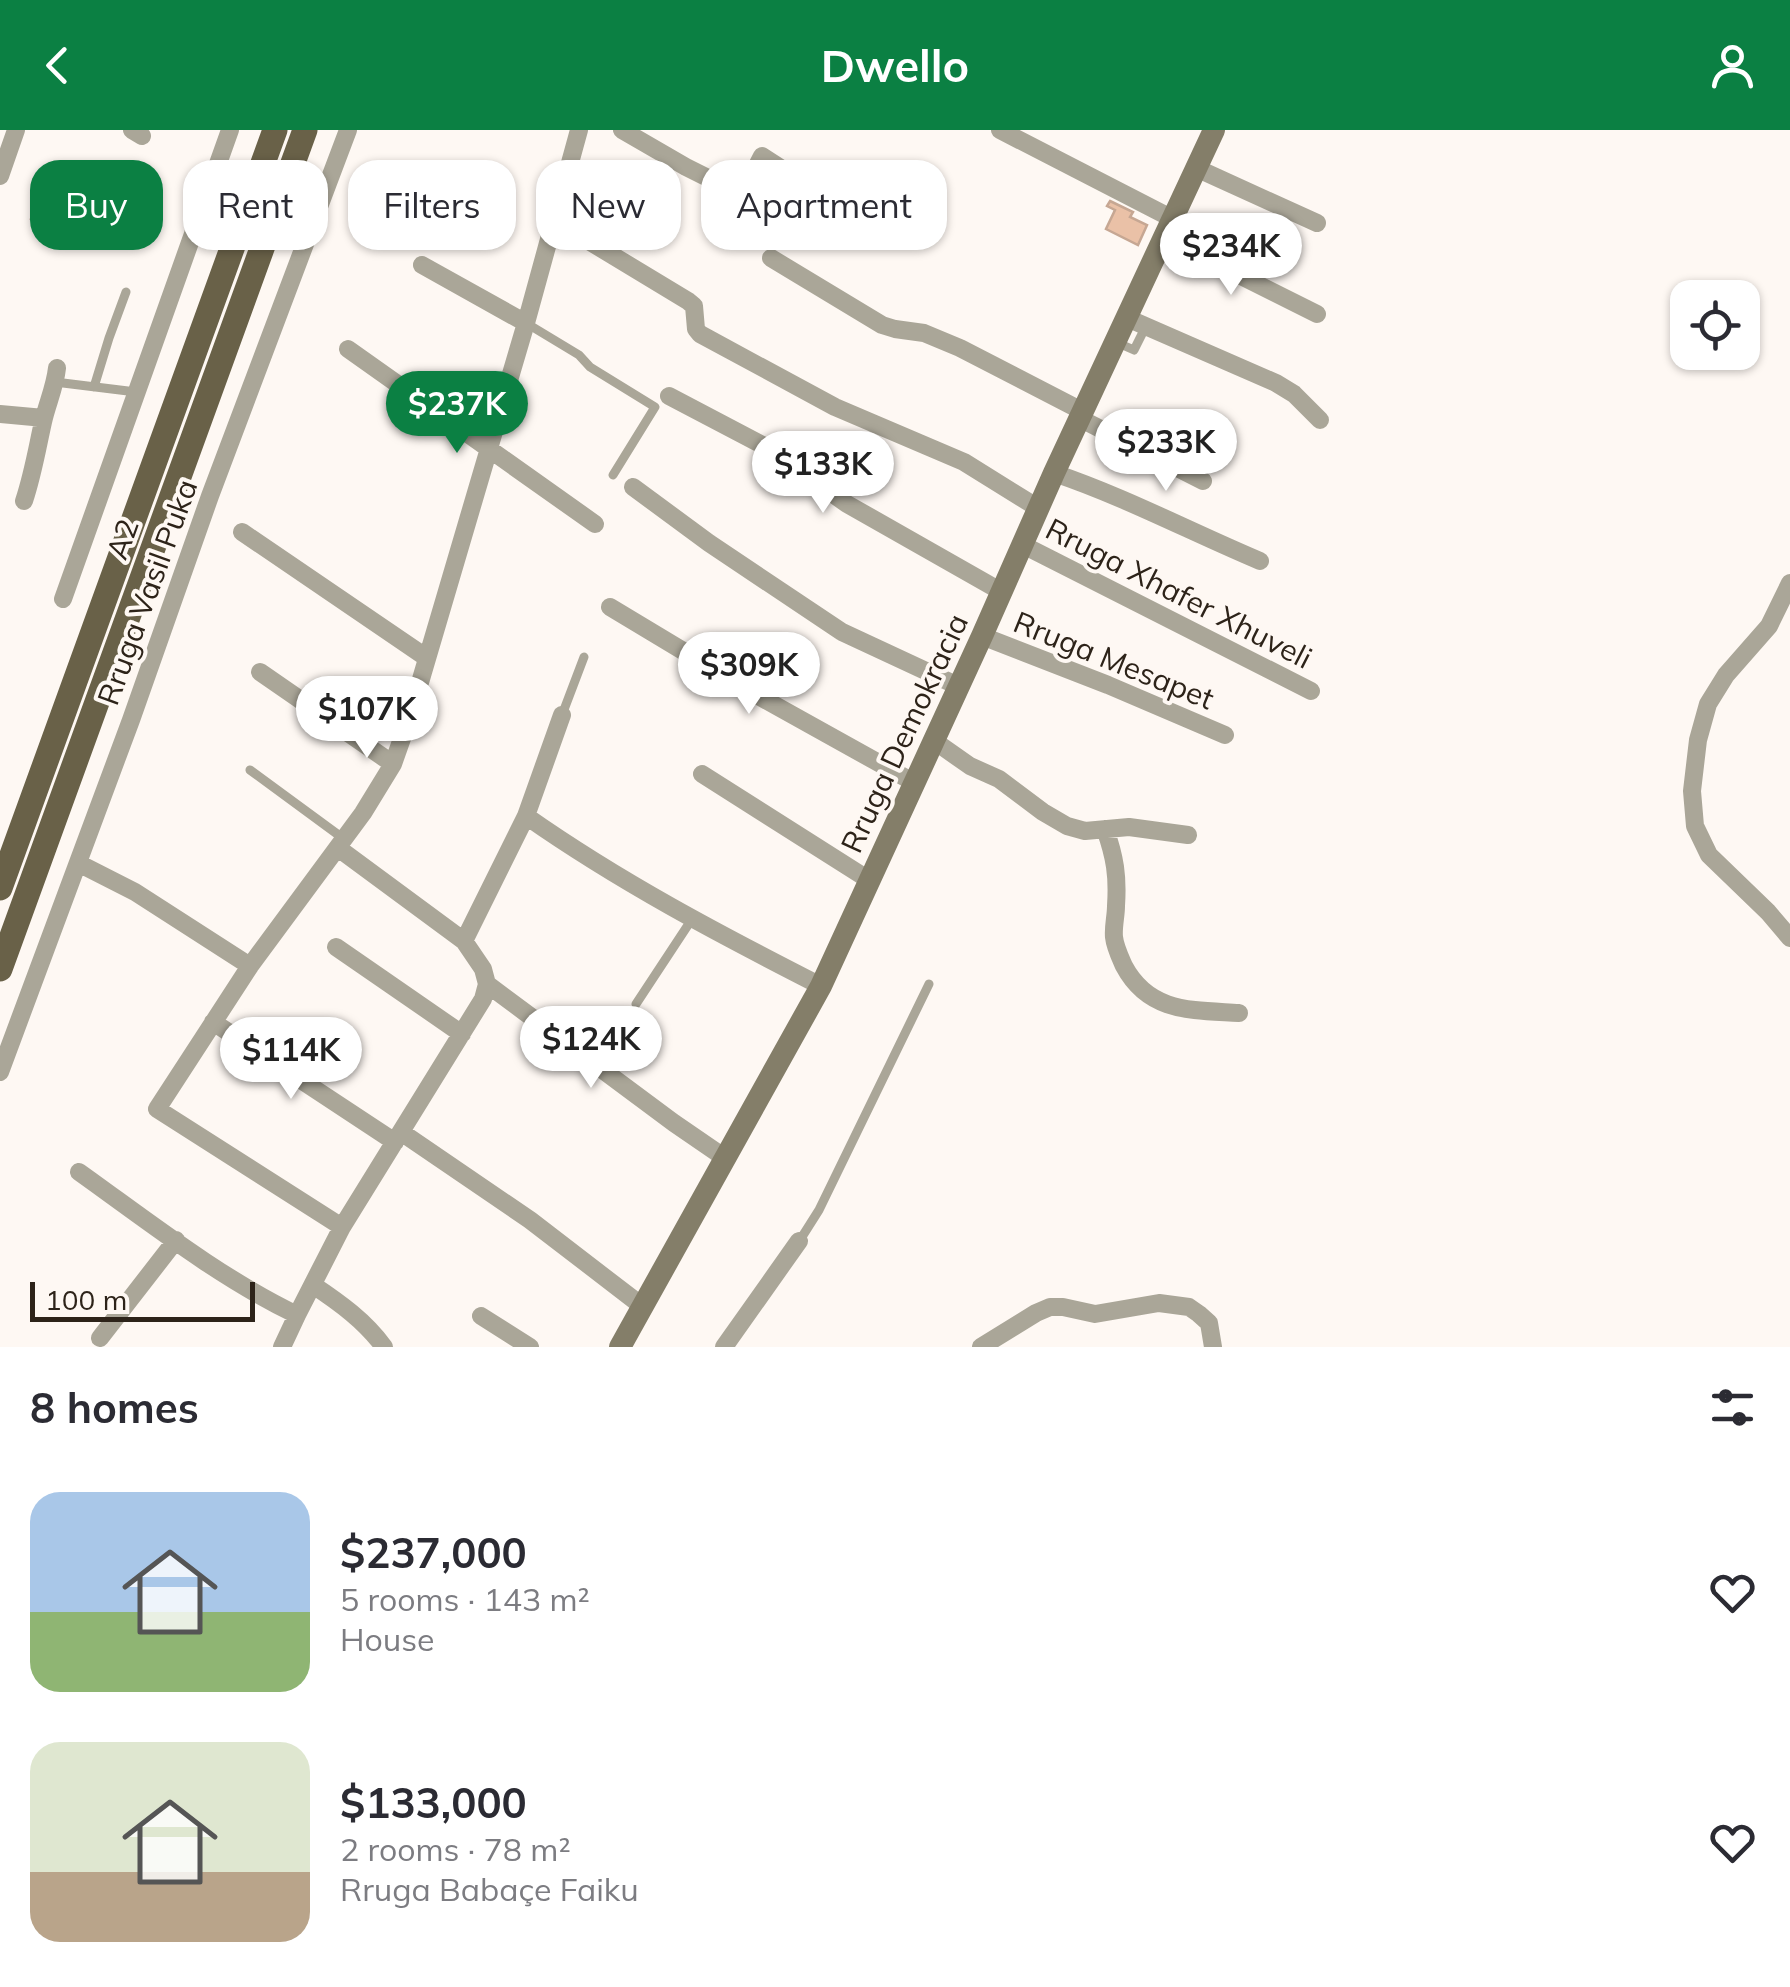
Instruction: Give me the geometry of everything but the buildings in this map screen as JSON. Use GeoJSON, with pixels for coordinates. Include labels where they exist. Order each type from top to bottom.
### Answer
{"type":"FeatureCollection","features":[{"type":"Feature","properties":{"kind":"main road","name":"A2"},"geometry":{"type":"LineString","coordinates":[[0,888],[275,130]]}},
{"type":"Feature","properties":{"kind":"main road","name":"A2"},"geometry":{"type":"LineString","coordinates":[[0,969],[305,130]]}},
{"type":"Feature","properties":{"kind":"main road","name":"Rruga Demokracia"},"geometry":{"type":"LineString","coordinates":[[620,1347],[821,986],[1080,415],[1116,342],[1136,322],[1161,244],[1214,130]]}},
{"type":"Feature","properties":{"kind":"street"},"geometry":{"type":"LineString","coordinates":[[0,176],[16,130]]}},
{"type":"Feature","properties":{"kind":"street"},"geometry":{"type":"LineString","coordinates":[[62,598],[230,130]]}},
{"type":"Feature","properties":{"kind":"street","name":"Rruga Vasil Puka"},"geometry":{"type":"LineString","coordinates":[[0,1072],[86,867],[210,496],[348,130]]}},
{"type":"Feature","properties":{"kind":"street"},"geometry":{"type":"LineString","coordinates":[[571,160],[579,130]]}},
{"type":"Feature","properties":{"kind":"street"},"geometry":{"type":"LineString","coordinates":[[622,130],[701,173]]}},
{"type":"Feature","properties":{"kind":"street"},"geometry":{"type":"LineString","coordinates":[[1000,130],[1173,218]]}},
{"type":"Feature","properties":{"kind":"street"},"geometry":{"type":"LineString","coordinates":[[1196,168],[1318,223]]}},
{"type":"Feature","properties":{"kind":"street"},"geometry":{"type":"LineString","coordinates":[[1161,244],[1217,264],[1316,314]]}},
{"type":"Feature","properties":{"kind":"street"},"geometry":{"type":"LineString","coordinates":[[342,1227],[156,1109],[250,966],[341,844],[393,764],[546,250]]}},
{"type":"Feature","properties":{"kind":"street"},"geometry":{"type":"LineString","coordinates":[[604,250],[694,306],[700,334],[836,407],[964,462],[1038,508]]}},
{"type":"Feature","properties":{"kind":"street"},"geometry":{"type":"LineString","coordinates":[[771,258],[882,325],[924,332],[960,348],[1202,480]]}},
{"type":"Feature","properties":{"kind":"street"},"geometry":{"type":"LineString","coordinates":[[422,264],[526,323]]}},
{"type":"Feature","properties":{"kind":"street"},"geometry":{"type":"LineString","coordinates":[[1136,322],[1285,388],[1320,420]]}},
{"type":"Feature","properties":{"kind":"street"},"geometry":{"type":"LineString","coordinates":[[348,349],[595,524]]}},
{"type":"Feature","properties":{"kind":"street"},"geometry":{"type":"LineString","coordinates":[[24,501],[56,375]]}},
{"type":"Feature","properties":{"kind":"street"},"geometry":{"type":"LineString","coordinates":[[669,396],[770,449],[847,504],[1002,592]]}},
{"type":"Feature","properties":{"kind":"street"},"geometry":{"type":"LineString","coordinates":[[0,414],[44,418]]}},
{"type":"Feature","properties":{"kind":"street"},"geometry":{"type":"LineString","coordinates":[[1054,473],[1124,498],[1192,533],[1260,560]]}},
{"type":"Feature","properties":{"kind":"street"},"geometry":{"type":"LineString","coordinates":[[633,486],[842,632],[958,686]]}},
{"type":"Feature","properties":{"kind":"street"},"geometry":{"type":"LineString","coordinates":[[242,532],[427,658]]}},
{"type":"Feature","properties":{"kind":"street","name":"Rruga Xhafer Xhuveli"},"geometry":{"type":"LineString","coordinates":[[1022,545],[1311,691]]}},
{"type":"Feature","properties":{"kind":"street"},"geometry":{"type":"LineString","coordinates":[[1790,583],[1769,626],[1726,675],[1708,704],[1698,740],[1692,791],[1695,826],[1709,854],[1790,938]]}},
{"type":"Feature","properties":{"kind":"street"},"geometry":{"type":"LineString","coordinates":[[610,607],[913,782]]}},
{"type":"Feature","properties":{"kind":"street","name":"Rruga Mesapet"},"geometry":{"type":"LineString","coordinates":[[982,636],[1226,735]]}},
{"type":"Feature","properties":{"kind":"street"},"geometry":{"type":"LineString","coordinates":[[260,672],[393,764]]}},
{"type":"Feature","properties":{"kind":"street"},"geometry":{"type":"LineString","coordinates":[[464,941],[526,816],[562,715]]}},
{"type":"Feature","properties":{"kind":"street"},"geometry":{"type":"LineString","coordinates":[[933,740],[1068,826],[1188,835]]}},
{"type":"Feature","properties":{"kind":"street"},"geometry":{"type":"LineString","coordinates":[[702,774],[869,880]]}},
{"type":"Feature","properties":{"kind":"street"},"geometry":{"type":"LineString","coordinates":[[526,816],[611,874],[821,986]]}},
{"type":"Feature","properties":{"kind":"street"},"geometry":{"type":"LineString","coordinates":[[1106,829],[1118,878],[1114,937],[1132,981],[1167,1006],[1239,1013]]}},
{"type":"Feature","properties":{"kind":"street"},"geometry":{"type":"LineString","coordinates":[[282,1347],[342,1227],[462,1034],[487,984],[483,969],[464,941],[341,844]]}},
{"type":"Feature","properties":{"kind":"street"},"geometry":{"type":"LineString","coordinates":[[86,867],[114,880],[250,966]]}},
{"type":"Feature","properties":{"kind":"street"},"geometry":{"type":"LineString","coordinates":[[336,947],[462,1034]]}},
{"type":"Feature","properties":{"kind":"street"},"geometry":{"type":"LineString","coordinates":[[487,984],[725,1158]]}},
{"type":"Feature","properties":{"kind":"street"},"geometry":{"type":"LineString","coordinates":[[213,1022],[530,1220],[642,1306]]}},
{"type":"Feature","properties":{"kind":"street"},"geometry":{"type":"LineString","coordinates":[[79,1172],[269,1302],[297,1316]]}},
{"type":"Feature","properties":{"kind":"street"},"geometry":{"type":"LineString","coordinates":[[100,1338],[176,1240]]}},
{"type":"Feature","properties":{"kind":"street"},"geometry":{"type":"LineString","coordinates":[[724,1347],[799,1241]]}},
{"type":"Feature","properties":{"kind":"street"},"geometry":{"type":"LineString","coordinates":[[313,1285],[347,1309],[384,1347]]}},
{"type":"Feature","properties":{"kind":"street"},"geometry":{"type":"LineString","coordinates":[[981,1347],[1050,1307],[1064,1306],[1095,1314],[1158,1303],[1189,1306],[1209,1324],[1213,1347]]}},
{"type":"Feature","properties":{"kind":"street"},"geometry":{"type":"LineString","coordinates":[[480,1316],[530,1347]]}},
{"type":"Feature","properties":{"kind":"lane"},"geometry":{"type":"LineString","coordinates":[[94,387],[126,292]]}},
{"type":"Feature","properties":{"kind":"lane"},"geometry":{"type":"LineString","coordinates":[[526,323],[655,407],[613,476]]}},
{"type":"Feature","properties":{"kind":"lane"},"geometry":{"type":"LineString","coordinates":[[56,375],[94,387],[136,392]]}},
{"type":"Feature","properties":{"kind":"lane"},"geometry":{"type":"LineString","coordinates":[[562,715],[584,657]]}},
{"type":"Feature","properties":{"kind":"lane"},"geometry":{"type":"LineString","coordinates":[[250,770],[341,844]]}},
{"type":"Feature","properties":{"kind":"lane"},"geometry":{"type":"LineString","coordinates":[[636,1004],[692,919]]}},
{"type":"Feature","properties":{"kind":"lane"},"geometry":{"type":"LineString","coordinates":[[799,1241],[826,1195],[929,984]]}}]}
